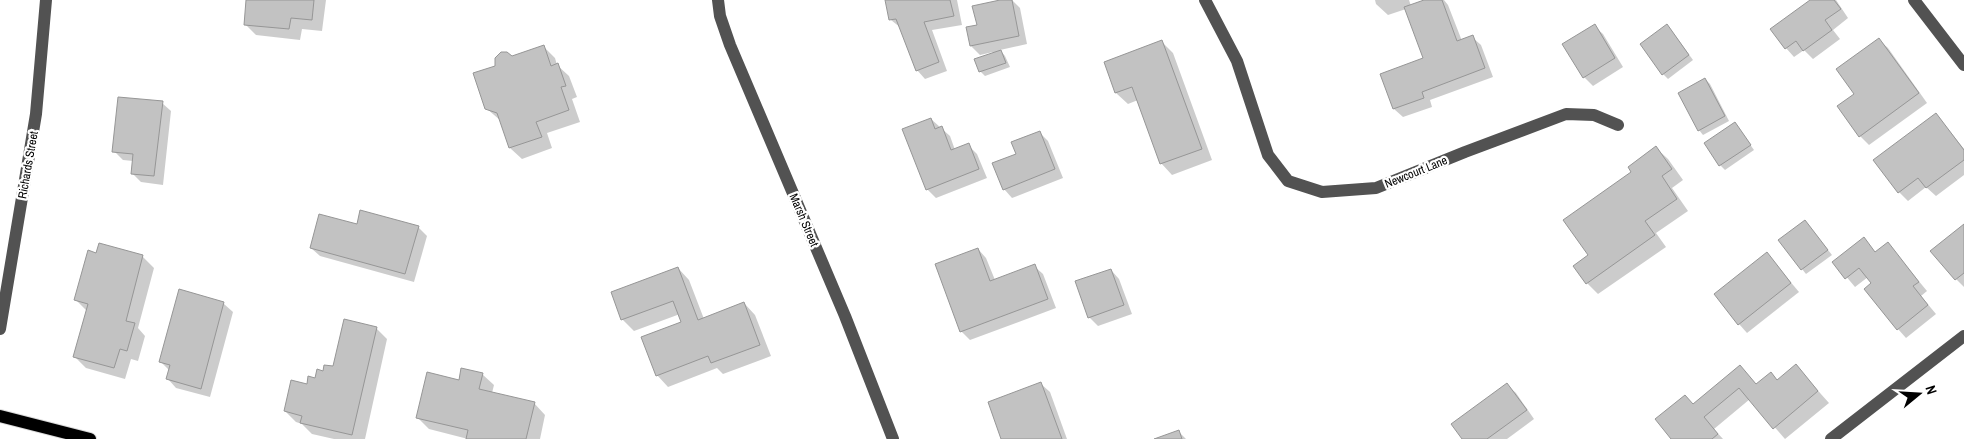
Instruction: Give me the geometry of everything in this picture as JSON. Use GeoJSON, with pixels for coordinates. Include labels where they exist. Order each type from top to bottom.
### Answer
{"type":"FeatureCollection","features":[{"type":"Feature","properties":{"kind":"main road"},"geometry":{"type":"LineString","coordinates":[[0,416],[90,439]]}},
{"type":"Feature","properties":{"kind":"street","name":"Richards Street"},"geometry":{"type":"LineString","coordinates":[[0,329],[36,114],[46,0]]}},
{"type":"Feature","properties":{"kind":"street","name":"Marsh Street"},"geometry":{"type":"LineString","coordinates":[[718,0],[720,16],[730,45],[845,316],[893,439]]}},
{"type":"Feature","properties":{"kind":"street","name":"Newcourt Lane"},"geometry":{"type":"LineString","coordinates":[[1205,0],[1237,61],[1268,155],[1288,181],[1322,192],[1376,188],[1566,114],[1594,115],[1618,125]]}},
{"type":"Feature","properties":{"kind":"street"},"geometry":{"type":"LineString","coordinates":[[1914,0],[1964,65]]}},
{"type":"Feature","properties":{"kind":"street"},"geometry":{"type":"LineString","coordinates":[[1832,439],[1964,336]]}},
{"type":"Feature","properties":{"kind":"building"},"geometry":{"type":"Polygon","coordinates":[[[246,0],[314,0],[312,20],[291,18],[289,29],[244,25],[246,0]]]}},
{"type":"Feature","properties":{"kind":"building"},"geometry":{"type":"Polygon","coordinates":[[[885,0],[950,0],[954,16],[924,22],[939,62],[916,71],[896,19],[889,20],[885,0]]]}},
{"type":"Feature","properties":{"kind":"building"},"geometry":{"type":"Polygon","coordinates":[[[1000,0],[1012,0],[1019,36],[970,46],[966,27],[977,25],[972,6],[1000,0]]]}},
{"type":"Feature","properties":{"kind":"building"},"geometry":{"type":"Polygon","coordinates":[[[1424,0],[1442,0],[1457,41],[1473,35],[1485,68],[1422,92],[1424,98],[1393,109],[1380,74],[1423,58],[1404,7],[1424,0]]]}},
{"type":"Feature","properties":{"kind":"building"},"geometry":{"type":"Polygon","coordinates":[[[1810,0],[1834,0],[1841,9],[1825,20],[1832,30],[1803,51],[1796,41],[1785,49],[1770,29],[1810,0]]]}},
{"type":"Feature","properties":{"kind":"building"},"geometry":{"type":"Polygon","coordinates":[[[1595,24],[1615,58],[1583,78],[1562,44],[1595,24]]]}},
{"type":"Feature","properties":{"kind":"building"},"geometry":{"type":"Polygon","coordinates":[[[1667,24],[1689,55],[1662,75],[1640,44],[1667,24]]]}},
{"type":"Feature","properties":{"kind":"building"},"geometry":{"type":"Polygon","coordinates":[[[1879,38],[1919,93],[1859,137],[1837,106],[1854,94],[1836,69],[1879,38]]]}},
{"type":"Feature","properties":{"kind":"building"},"geometry":{"type":"Polygon","coordinates":[[[1162,40],[1202,149],[1160,164],[1132,87],[1115,93],[1104,62],[1162,40]]]}},
{"type":"Feature","properties":{"kind":"building"},"geometry":{"type":"Polygon","coordinates":[[[544,45],[551,66],[558,63],[566,86],[561,87],[569,110],[536,122],[542,137],[509,148],[497,113],[485,109],[473,73],[495,66],[495,58],[501,52],[507,52],[512,56],[544,45]]]}},
{"type":"Feature","properties":{"kind":"building"},"geometry":{"type":"Polygon","coordinates":[[[1001,50],[1006,63],[979,72],[974,59],[1001,50]]]}},
{"type":"Feature","properties":{"kind":"building"},"geometry":{"type":"Polygon","coordinates":[[[1705,78],[1725,116],[1698,131],[1678,93],[1705,78]]]}},
{"type":"Feature","properties":{"kind":"building"},"geometry":{"type":"Polygon","coordinates":[[[118,97],[163,101],[154,176],[131,174],[133,154],[112,152],[118,97]]]}},
{"type":"Feature","properties":{"kind":"building"},"geometry":{"type":"Polygon","coordinates":[[[1936,113],[1964,150],[1964,160],[1926,188],[1918,178],[1898,193],[1873,160],[1936,113]]]}},
{"type":"Feature","properties":{"kind":"building"},"geometry":{"type":"Polygon","coordinates":[[[931,118],[935,129],[942,126],[951,150],[969,143],[979,169],[926,190],[902,129],[931,118]]]}},
{"type":"Feature","properties":{"kind":"building"},"geometry":{"type":"Polygon","coordinates":[[[1735,122],[1751,145],[1719,166],[1704,143],[1735,122]]]}},
{"type":"Feature","properties":{"kind":"building"},"geometry":{"type":"Polygon","coordinates":[[[1040,131],[1055,169],[1003,190],[992,163],[1016,154],[1011,142],[1040,131]]]}},
{"type":"Feature","properties":{"kind":"building"},"geometry":{"type":"Polygon","coordinates":[[[1656,146],[1672,169],[1662,176],[1677,199],[1645,221],[1655,235],[1586,284],[1573,266],[1588,255],[1563,220],[1631,172],[1628,167],[1656,146]]]}},
{"type":"Feature","properties":{"kind":"building"},"geometry":{"type":"Polygon","coordinates":[[[360,210],[419,226],[405,274],[310,248],[319,214],[357,224],[360,210]]]}},
{"type":"Feature","properties":{"kind":"building"},"geometry":{"type":"Polygon","coordinates":[[[1805,220],[1828,250],[1801,270],[1778,240],[1805,220]]]}},
{"type":"Feature","properties":{"kind":"building"},"geometry":{"type":"Polygon","coordinates":[[[1964,224],[1964,273],[1955,280],[1930,251],[1964,224]]]}},
{"type":"Feature","properties":{"kind":"building"},"geometry":{"type":"Polygon","coordinates":[[[1864,237],[1875,252],[1888,242],[1919,282],[1913,286],[1928,305],[1897,330],[1864,289],[1871,283],[1859,268],[1845,279],[1832,262],[1864,237]]]}},
{"type":"Feature","properties":{"kind":"building"},"geometry":{"type":"Polygon","coordinates":[[[99,243],[143,255],[126,321],[135,323],[127,351],[120,349],[114,368],[73,357],[88,304],[74,300],[88,250],[96,253],[99,243]]]}},
{"type":"Feature","properties":{"kind":"building"},"geometry":{"type":"Polygon","coordinates":[[[978,248],[990,281],[1035,264],[1048,299],[960,332],[935,264],[978,248]]]}},
{"type":"Feature","properties":{"kind":"building"},"geometry":{"type":"Polygon","coordinates":[[[1767,252],[1791,283],[1738,325],[1714,294],[1767,252]]]}},
{"type":"Feature","properties":{"kind":"building"},"geometry":{"type":"Polygon","coordinates":[[[678,267],[698,320],[744,302],[760,345],[711,363],[708,356],[656,376],[641,337],[681,322],[673,301],[621,320],[611,292],[678,267]]]}},
{"type":"Feature","properties":{"kind":"building"},"geometry":{"type":"Polygon","coordinates":[[[1111,269],[1124,305],[1088,318],[1075,281],[1111,269]]]}},
{"type":"Feature","properties":{"kind":"building"},"geometry":{"type":"Polygon","coordinates":[[[179,289],[224,302],[201,389],[166,379],[170,365],[159,362],[179,289]]]}},
{"type":"Feature","properties":{"kind":"building"},"geometry":{"type":"Polygon","coordinates":[[[344,319],[377,327],[352,435],[300,423],[302,416],[284,411],[291,380],[307,384],[308,376],[315,378],[317,369],[323,371],[324,365],[333,366],[344,319]]]}},
{"type":"Feature","properties":{"kind":"building"},"geometry":{"type":"Polygon","coordinates":[[[1796,364],[1818,391],[1773,429],[1739,388],[1704,417],[1718,434],[1712,439],[1671,439],[1655,419],[1685,395],[1693,404],[1740,365],[1756,384],[1771,372],[1777,380],[1796,364]]]}},
{"type":"Feature","properties":{"kind":"building"},"geometry":{"type":"Polygon","coordinates":[[[461,368],[483,373],[479,389],[535,402],[526,439],[466,439],[468,430],[416,418],[427,372],[459,380],[461,368]]]}},
{"type":"Feature","properties":{"kind":"building"},"geometry":{"type":"Polygon","coordinates":[[[1041,382],[1062,439],[1001,439],[988,402],[1041,382]]]}},
{"type":"Feature","properties":{"kind":"building"},"geometry":{"type":"Polygon","coordinates":[[[1507,383],[1527,410],[1487,439],[1462,439],[1451,424],[1507,383]]]}},
{"type":"Feature","properties":{"kind":"building"},"geometry":{"type":"Polygon","coordinates":[[[1179,430],[1182,439],[1154,439],[1179,430]]]}}]}
